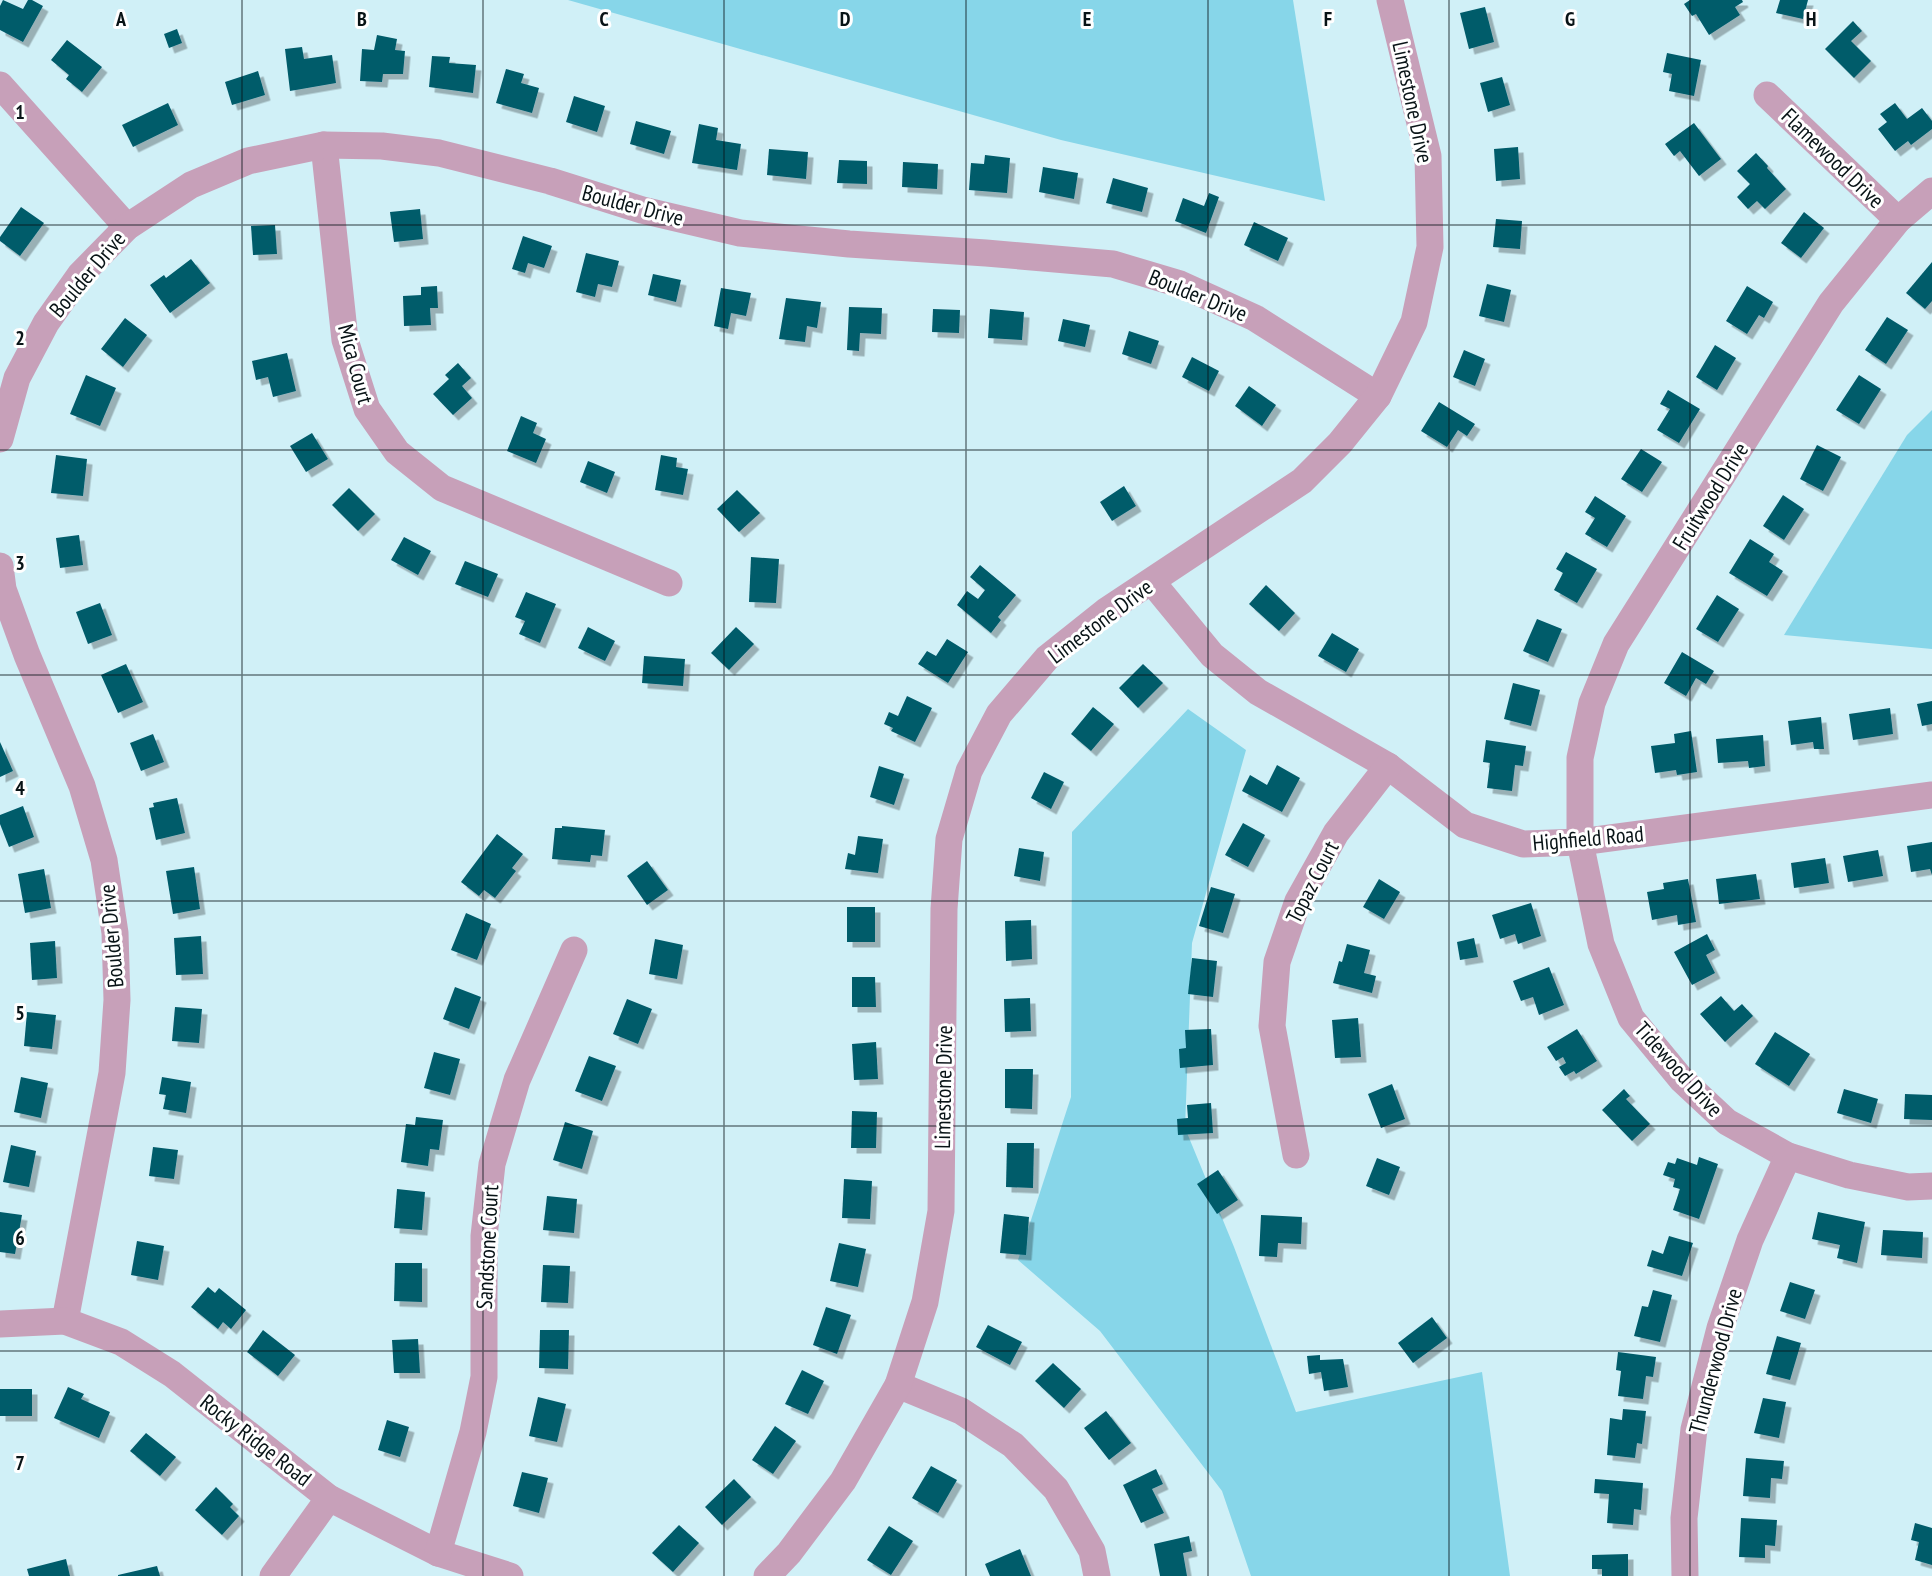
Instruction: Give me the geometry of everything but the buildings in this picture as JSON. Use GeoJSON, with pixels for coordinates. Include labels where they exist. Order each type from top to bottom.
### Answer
{"type":"FeatureCollection","features":[{"type":"Feature","properties":{"kind":"street","name":"Limestone Drive"},"geometry":{"type":"LineString","coordinates":[[766,1576],[789,1552],[843,1482],[898,1385],[925,1302],[941,1211],[944,909],[950,839],[969,771],[999,714],[1047,658],[1106,611],[1302,481],[1340,443],[1378,396],[1414,322],[1430,247],[1428,156],[1390,0]]}},
{"type":"Feature","properties":{"kind":"street"},"geometry":{"type":"LineString","coordinates":[[0,85],[127,227]]}},
{"type":"Feature","properties":{"kind":"street","name":"Flamewood Drive"},"geometry":{"type":"LineString","coordinates":[[1767,95],[1898,220]]}},
{"type":"Feature","properties":{"kind":"street","name":"Boulder Drive"},"geometry":{"type":"LineString","coordinates":[[0,439],[17,378],[46,323],[80,275],[127,227],[191,184],[248,161],[324,145],[382,146],[439,153],[550,182],[642,210],[740,233],[849,244],[1113,264],[1180,284],[1255,318],[1378,396]]}},
{"type":"Feature","properties":{"kind":"street","name":"Mica Court"},"geometry":{"type":"LineString","coordinates":[[324,145],[345,340],[367,410],[397,452],[442,488],[669,583]]}},
{"type":"Feature","properties":{"kind":"street","name":"Fruitwood Drive"},"geometry":{"type":"LineString","coordinates":[[1580,842],[1581,758],[1592,703],[1616,644],[1832,303],[1898,220],[1932,191]]}},
{"type":"Feature","properties":{"kind":"street","name":"Boulder Drive"},"geometry":{"type":"LineString","coordinates":[[0,566],[3,590],[27,655],[82,786],[104,860],[116,933],[117,1000],[112,1072],[65,1321]]}},
{"type":"Feature","properties":{"kind":"street","name":"Highfield Road"},"geometry":{"type":"LineString","coordinates":[[1152,582],[1212,655],[1258,693],[1388,766],[1465,825],[1522,844],[1580,842],[1932,795]]}},
{"type":"Feature","properties":{"kind":"street","name":"Topaz Court"},"geometry":{"type":"LineString","coordinates":[[1296,1155],[1272,1026],[1277,962],[1298,901],[1336,833],[1388,766]]}},
{"type":"Feature","properties":{"kind":"street","name":"Tidewood Drive"},"geometry":{"type":"LineString","coordinates":[[1580,842],[1601,944],[1631,1018],[1682,1080],[1727,1122],[1788,1156],[1849,1175],[1908,1187],[1932,1186]]}},
{"type":"Feature","properties":{"kind":"street","name":"Sandstone Court"},"geometry":{"type":"LineString","coordinates":[[438,1553],[473,1432],[484,1377],[484,1236],[492,1164],[517,1080],[574,951]]}},
{"type":"Feature","properties":{"kind":"street","name":"Thunderwood Drive"},"geometry":{"type":"LineString","coordinates":[[1685,1576],[1684,1518],[1694,1428],[1720,1328],[1742,1262],[1788,1156]]}},
{"type":"Feature","properties":{"kind":"street","name":"Rocky Ridge Road"},"geometry":{"type":"LineString","coordinates":[[0,1324],[65,1321],[121,1342],[172,1374],[329,1498],[438,1553],[510,1576]]}},
{"type":"Feature","properties":{"kind":"street"},"geometry":{"type":"LineString","coordinates":[[898,1385],[961,1411],[1013,1445],[1056,1489],[1092,1551],[1097,1576]]}},
{"type":"Feature","properties":{"kind":"street"},"geometry":{"type":"LineString","coordinates":[[273,1576],[329,1498]]}},
{"type":"Feature","properties":{"kind":"shaded area"},"geometry":{"type":"Polygon","coordinates":[[[568,0],[1293,0],[1325,201],[1061,140],[568,0]]]}},
{"type":"Feature","properties":{"kind":"shaded area"},"geometry":{"type":"Polygon","coordinates":[[[1932,410],[1932,649],[1784,635],[1907,435],[1932,410]]]}},
{"type":"Feature","properties":{"kind":"shaded area"},"geometry":{"type":"Polygon","coordinates":[[[1188,709],[1246,750],[1192,943],[1185,1128],[1234,1247],[1296,1412],[1482,1372],[1510,1576],[1251,1576],[1222,1491],[1100,1331],[1018,1260],[1071,1097],[1072,832],[1188,709]]]}}]}
